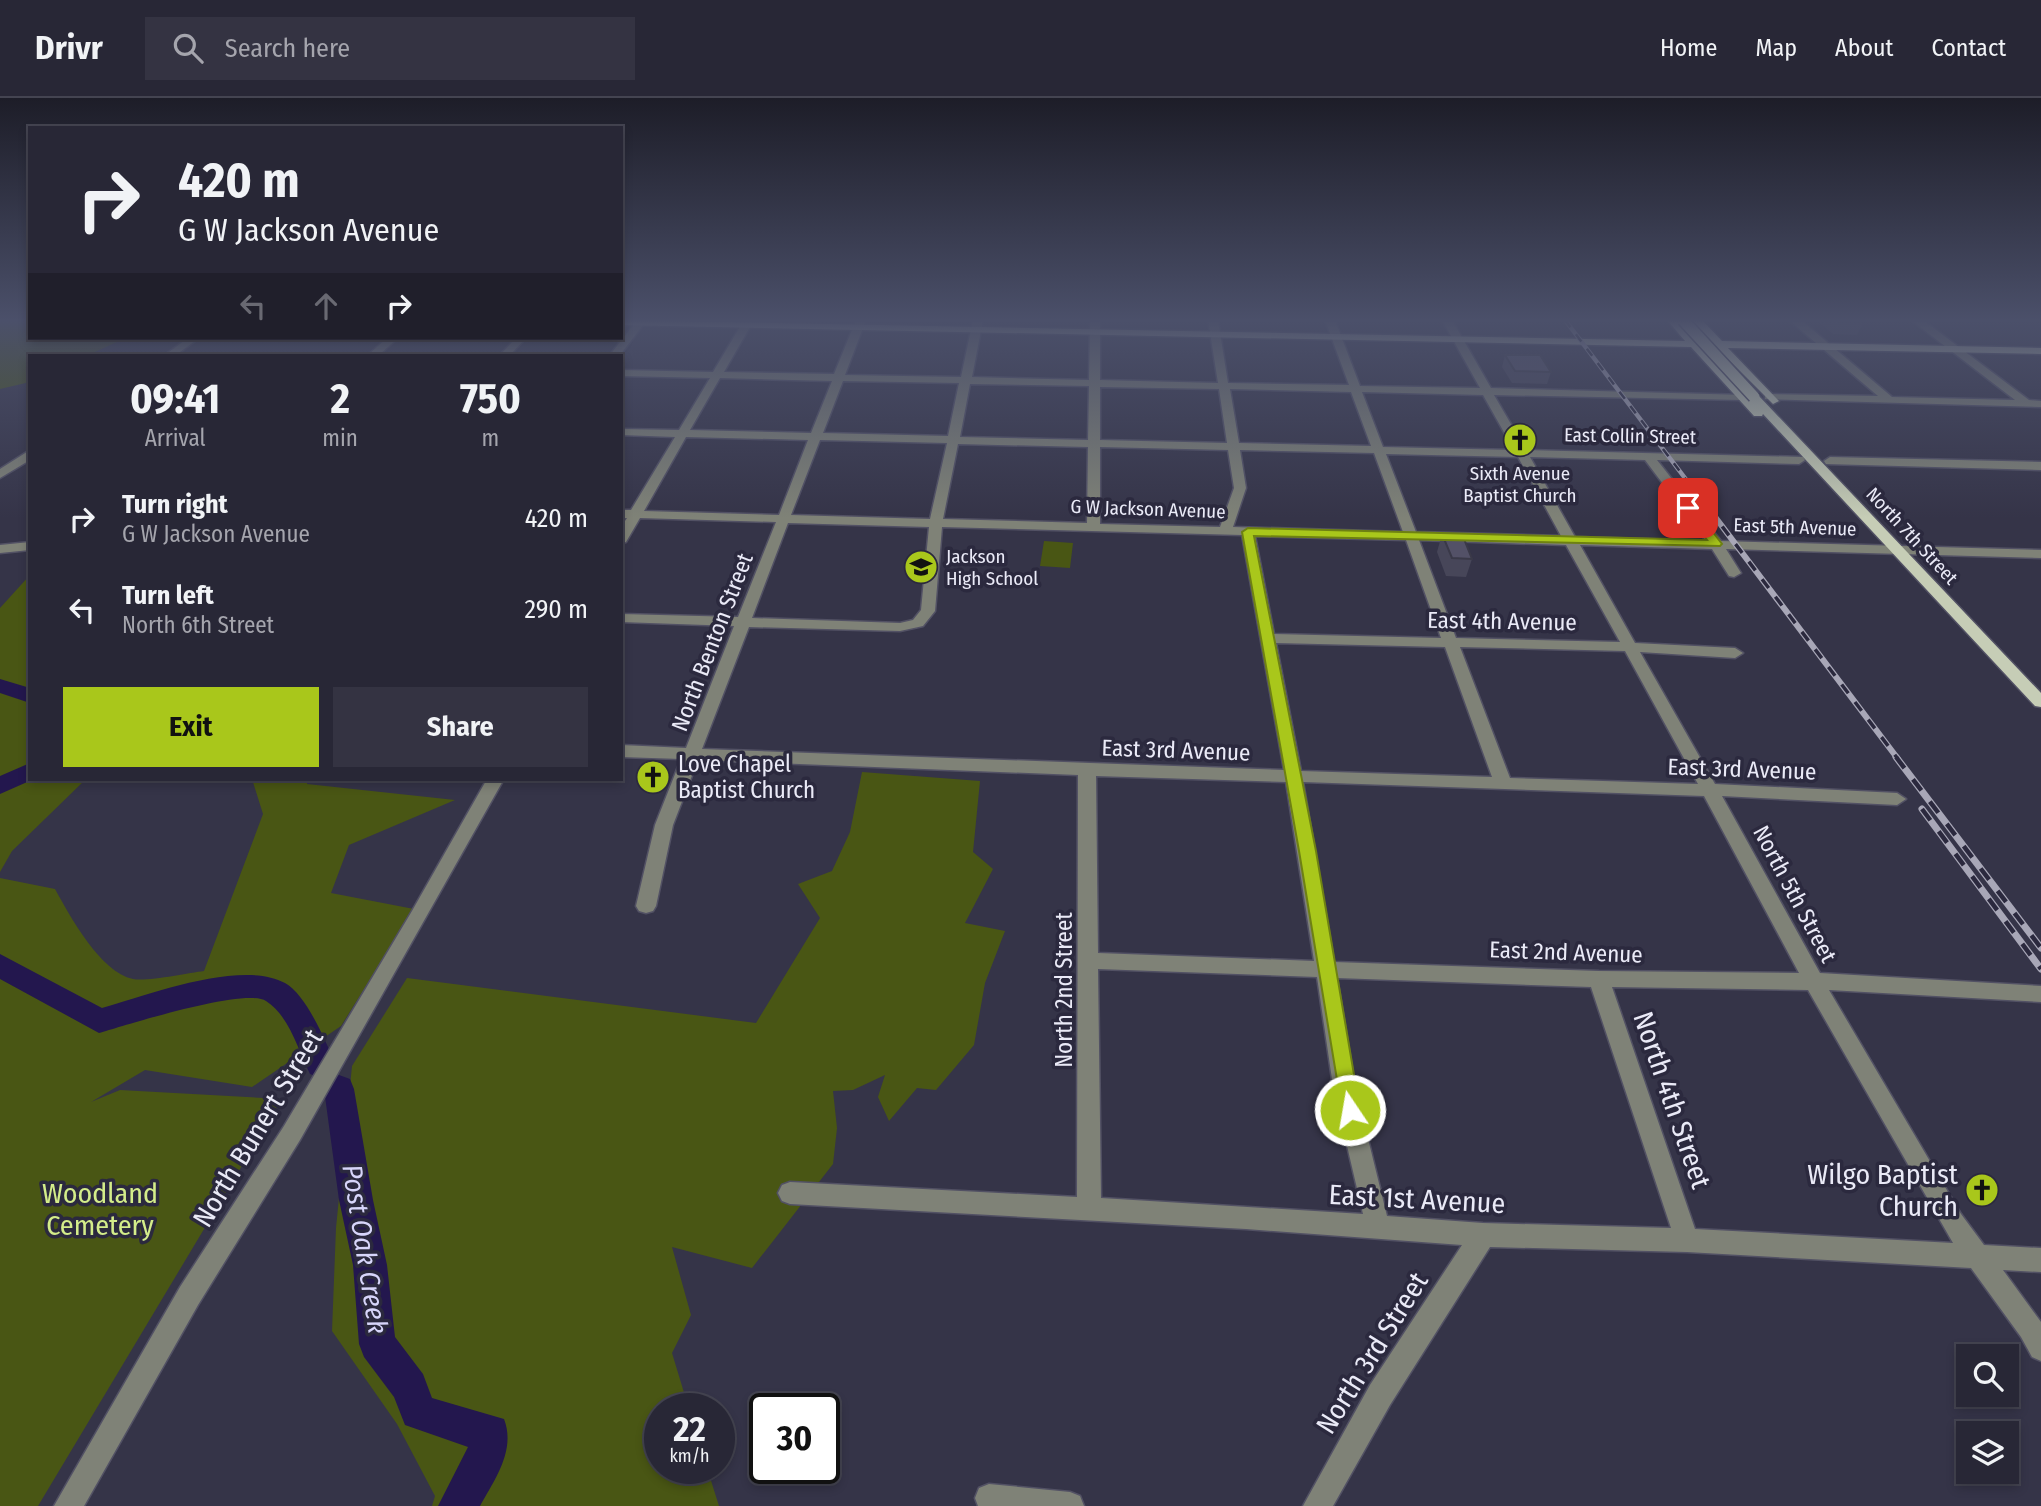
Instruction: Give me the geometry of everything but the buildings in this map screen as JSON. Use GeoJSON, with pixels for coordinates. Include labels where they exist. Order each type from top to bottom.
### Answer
{"type":"FeatureCollection","features":[{"type":"Feature","properties":{"kind":"main road"},"geometry":{"type":"LineString","coordinates":[[1738,386],[1748,397]]}},
{"type":"Feature","properties":{"kind":"main road"},"geometry":{"type":"LineString","coordinates":[[1739,386],[1799,460],[1826,488],[1864,514]]}},
{"type":"Feature","properties":{"kind":"main road"},"geometry":{"type":"LineString","coordinates":[[1756,386],[1855,489],[1864,514]]}},
{"type":"Feature","properties":{"kind":"main road","name":"North 7th Street"},"geometry":{"type":"LineString","coordinates":[[1748,397],[1864,514],[2041,702]]}},
{"type":"Feature","properties":{"kind":"street"},"geometry":{"type":"LineString","coordinates":[[623,532],[628,514],[712,386]]}},
{"type":"Feature","properties":{"kind":"street","name":"North Benton Street"},"geometry":{"type":"LineString","coordinates":[[646,906],[664,825],[836,386]]}},
{"type":"Feature","properties":{"kind":"street"},"geometry":{"type":"LineString","coordinates":[[623,618],[900,626],[918,623],[928,611],[936,523],[965,386]]}},
{"type":"Feature","properties":{"kind":"street"},"geometry":{"type":"LineString","coordinates":[[1093,527],[1095,386]]}},
{"type":"Feature","properties":{"kind":"street"},"geometry":{"type":"LineString","coordinates":[[1210,386],[1748,397]]}},
{"type":"Feature","properties":{"kind":"street"},"geometry":{"type":"LineString","coordinates":[[1223,386],[1240,488],[1225,531]]}},
{"type":"Feature","properties":{"kind":"street","name":"North 5th Street"},"geometry":{"type":"LineString","coordinates":[[1482,386],[1711,792],[1813,980],[1952,1222],[2041,1348]]}},
{"type":"Feature","properties":{"kind":"street"},"geometry":{"type":"LineString","coordinates":[[1872,386],[1888,399]]}},
{"type":"Feature","properties":{"kind":"street"},"geometry":{"type":"LineString","coordinates":[[2003,386],[2027,404]]}},
{"type":"Feature","properties":{"kind":"street"},"geometry":{"type":"LineString","coordinates":[[1355,388],[1503,782]]}},
{"type":"Feature","properties":{"kind":"street"},"geometry":{"type":"LineString","coordinates":[[1769,397],[2041,404]]}},
{"type":"Feature","properties":{"kind":"street","name":"East Collin Street"},"geometry":{"type":"LineString","coordinates":[[623,432],[1799,460]]}},
{"type":"Feature","properties":{"kind":"street"},"geometry":{"type":"LineString","coordinates":[[0,474],[28,455]]}},
{"type":"Feature","properties":{"kind":"street"},"geometry":{"type":"LineString","coordinates":[[1647,455],[1716,544],[1734,573]]}},
{"type":"Feature","properties":{"kind":"street"},"geometry":{"type":"LineString","coordinates":[[1830,461],[2041,466]]}},
{"type":"Feature","properties":{"kind":"street","name":"G W Jackson Avenue"},"geometry":{"type":"LineString","coordinates":[[628,514],[1716,544]]}},
{"type":"Feature","properties":{"kind":"street"},"geometry":{"type":"LineString","coordinates":[[1248,532],[1293,776],[1344,1086],[1378,1228]]}},
{"type":"Feature","properties":{"kind":"street","name":"East 5th Avenue"},"geometry":{"type":"LineString","coordinates":[[1716,544],[2041,554]]}},
{"type":"Feature","properties":{"kind":"street"},"geometry":{"type":"LineString","coordinates":[[0,549],[28,546]]}},
{"type":"Feature","properties":{"kind":"street","name":"East 4th Avenue"},"geometry":{"type":"LineString","coordinates":[[1267,638],[1630,647],[1735,653]]}},
{"type":"Feature","properties":{"kind":"street","name":"East 3rd Avenue"},"geometry":{"type":"LineString","coordinates":[[623,751],[1087,771],[1503,782],[1897,799]]}},
{"type":"Feature","properties":{"kind":"street","name":"North 2nd Street"},"geometry":{"type":"LineString","coordinates":[[1087,771],[1089,1209]]}},
{"type":"Feature","properties":{"kind":"street","name":"North Bunert Street"},"geometry":{"type":"LineString","coordinates":[[68,1506],[189,1296],[292,1133],[419,916],[494,781]]}},
{"type":"Feature","properties":{"kind":"street","name":"East 2nd Avenue"},"geometry":{"type":"LineString","coordinates":[[1088,961],[1599,979],[1813,980],[2041,994]]}},
{"type":"Feature","properties":{"kind":"street","name":"North 4th Street"},"geometry":{"type":"LineString","coordinates":[[1599,979],[1688,1240]]}},
{"type":"Feature","properties":{"kind":"street","name":"East 1st Avenue"},"geometry":{"type":"LineString","coordinates":[[790,1193],[1246,1217],[1483,1235],[1688,1240],[2041,1260]]}},
{"type":"Feature","properties":{"kind":"street","name":"North 3rd Street"},"geometry":{"type":"LineString","coordinates":[[1317,1506],[1380,1395],[1483,1235]]}},
{"type":"Feature","properties":{"kind":"street"},"geometry":{"type":"LineString","coordinates":[[989,1498],[1070,1506]]}},
{"type":"Feature","properties":{"kind":"green space"},"geometry":{"type":"Polygon","coordinates":[[[1044,541],[1073,543],[1070,568],[1040,566],[1044,541]]]}},
{"type":"Feature","properties":{"kind":"green space"},"geometry":{"type":"Polygon","coordinates":[[[28,577],[28,781],[84,781],[12,851],[0,872],[0,608],[28,577]]]}},
{"type":"Feature","properties":{"kind":"green space"},"geometry":{"type":"Polygon","coordinates":[[[862,772],[980,781],[973,852],[993,869],[965,923],[1005,931],[985,983],[974,1045],[936,1090],[917,1088],[889,1121],[878,1097],[885,1075],[853,1090],[833,1091],[837,1128],[833,1164],[752,1268],[672,1247],[691,1315],[672,1353],[684,1393],[644,1393],[644,1484],[712,1484],[719,1506],[432,1506],[435,1496],[397,1424],[332,1331],[336,1228],[352,1066],[407,978],[756,1023],[820,918],[798,884],[832,871],[850,832],[862,772]]]}},
{"type":"Feature","properties":{"kind":"green space","name":"Woodland Cemetery"},"geometry":{"type":"Polygon","coordinates":[[[253,781],[307,781],[307,784],[455,800],[349,845],[331,893],[414,909],[341,1026],[252,1087],[145,1070],[91,1102],[120,1090],[282,1099],[38,1506],[0,1506],[0,878],[55,889],[87,942],[109,966],[121,974],[133,979],[147,979],[204,971],[263,814],[253,781]]]}},
{"type":"Feature","properties":{"kind":"waterway","name":"Post Oak Creek"},"geometry":{"type":"LineString","coordinates":[[0,686],[28,695]]}},
{"type":"Feature","properties":{"kind":"waterway","name":"Post Oak Creek"},"geometry":{"type":"LineString","coordinates":[[0,786],[28,772]]}},
{"type":"Feature","properties":{"kind":"waterway","name":"Post Oak Creek"},"geometry":{"type":"LineString","coordinates":[[0,965],[99,1021],[218,990],[263,987],[276,992],[290,1007],[321,1065]]}},
{"type":"Feature","properties":{"kind":"waterway","name":"Post Oak Creek"},"geometry":{"type":"LineString","coordinates":[[339,1089],[356,1200],[370,1265],[377,1344],[410,1387],[418,1412],[458,1426],[490,1433],[485,1458],[458,1506]]}},
{"type":"Feature","properties":{"kind":"railway"},"geometry":{"type":"LineString","coordinates":[[1615,386],[1710,511]]}},
{"type":"Feature","properties":{"kind":"railway"},"geometry":{"type":"LineString","coordinates":[[1709,509],[1898,759]]}},
{"type":"Feature","properties":{"kind":"railway"},"geometry":{"type":"LineString","coordinates":[[1896,757],[2041,948]]}},
{"type":"Feature","properties":{"kind":"railway"},"geometry":{"type":"LineString","coordinates":[[1922,809],[2041,969]]}},
{"type":"Feature","properties":{"kind":"place","name":"Sixth Avenue Baptist Church"},"geometry":{"type":"Point","coordinates":[1520,440]}},
{"type":"Feature","properties":{"kind":"place","name":"Jackson High School"},"geometry":{"type":"Point","coordinates":[921,567]}},
{"type":"Feature","properties":{"kind":"place","name":"Love Chapel Baptist Church"},"geometry":{"type":"Point","coordinates":[653,777]}},
{"type":"Feature","properties":{"kind":"place","name":"Wilgo Baptist Church"},"geometry":{"type":"Point","coordinates":[1982,1190]}},
{"type":"Feature","properties":{"kind":"route"},"geometry":{"type":"LineString","coordinates":[[1350,1110],[1307,851],[1248,532],[1716,544],[1688,508]]}}]}
